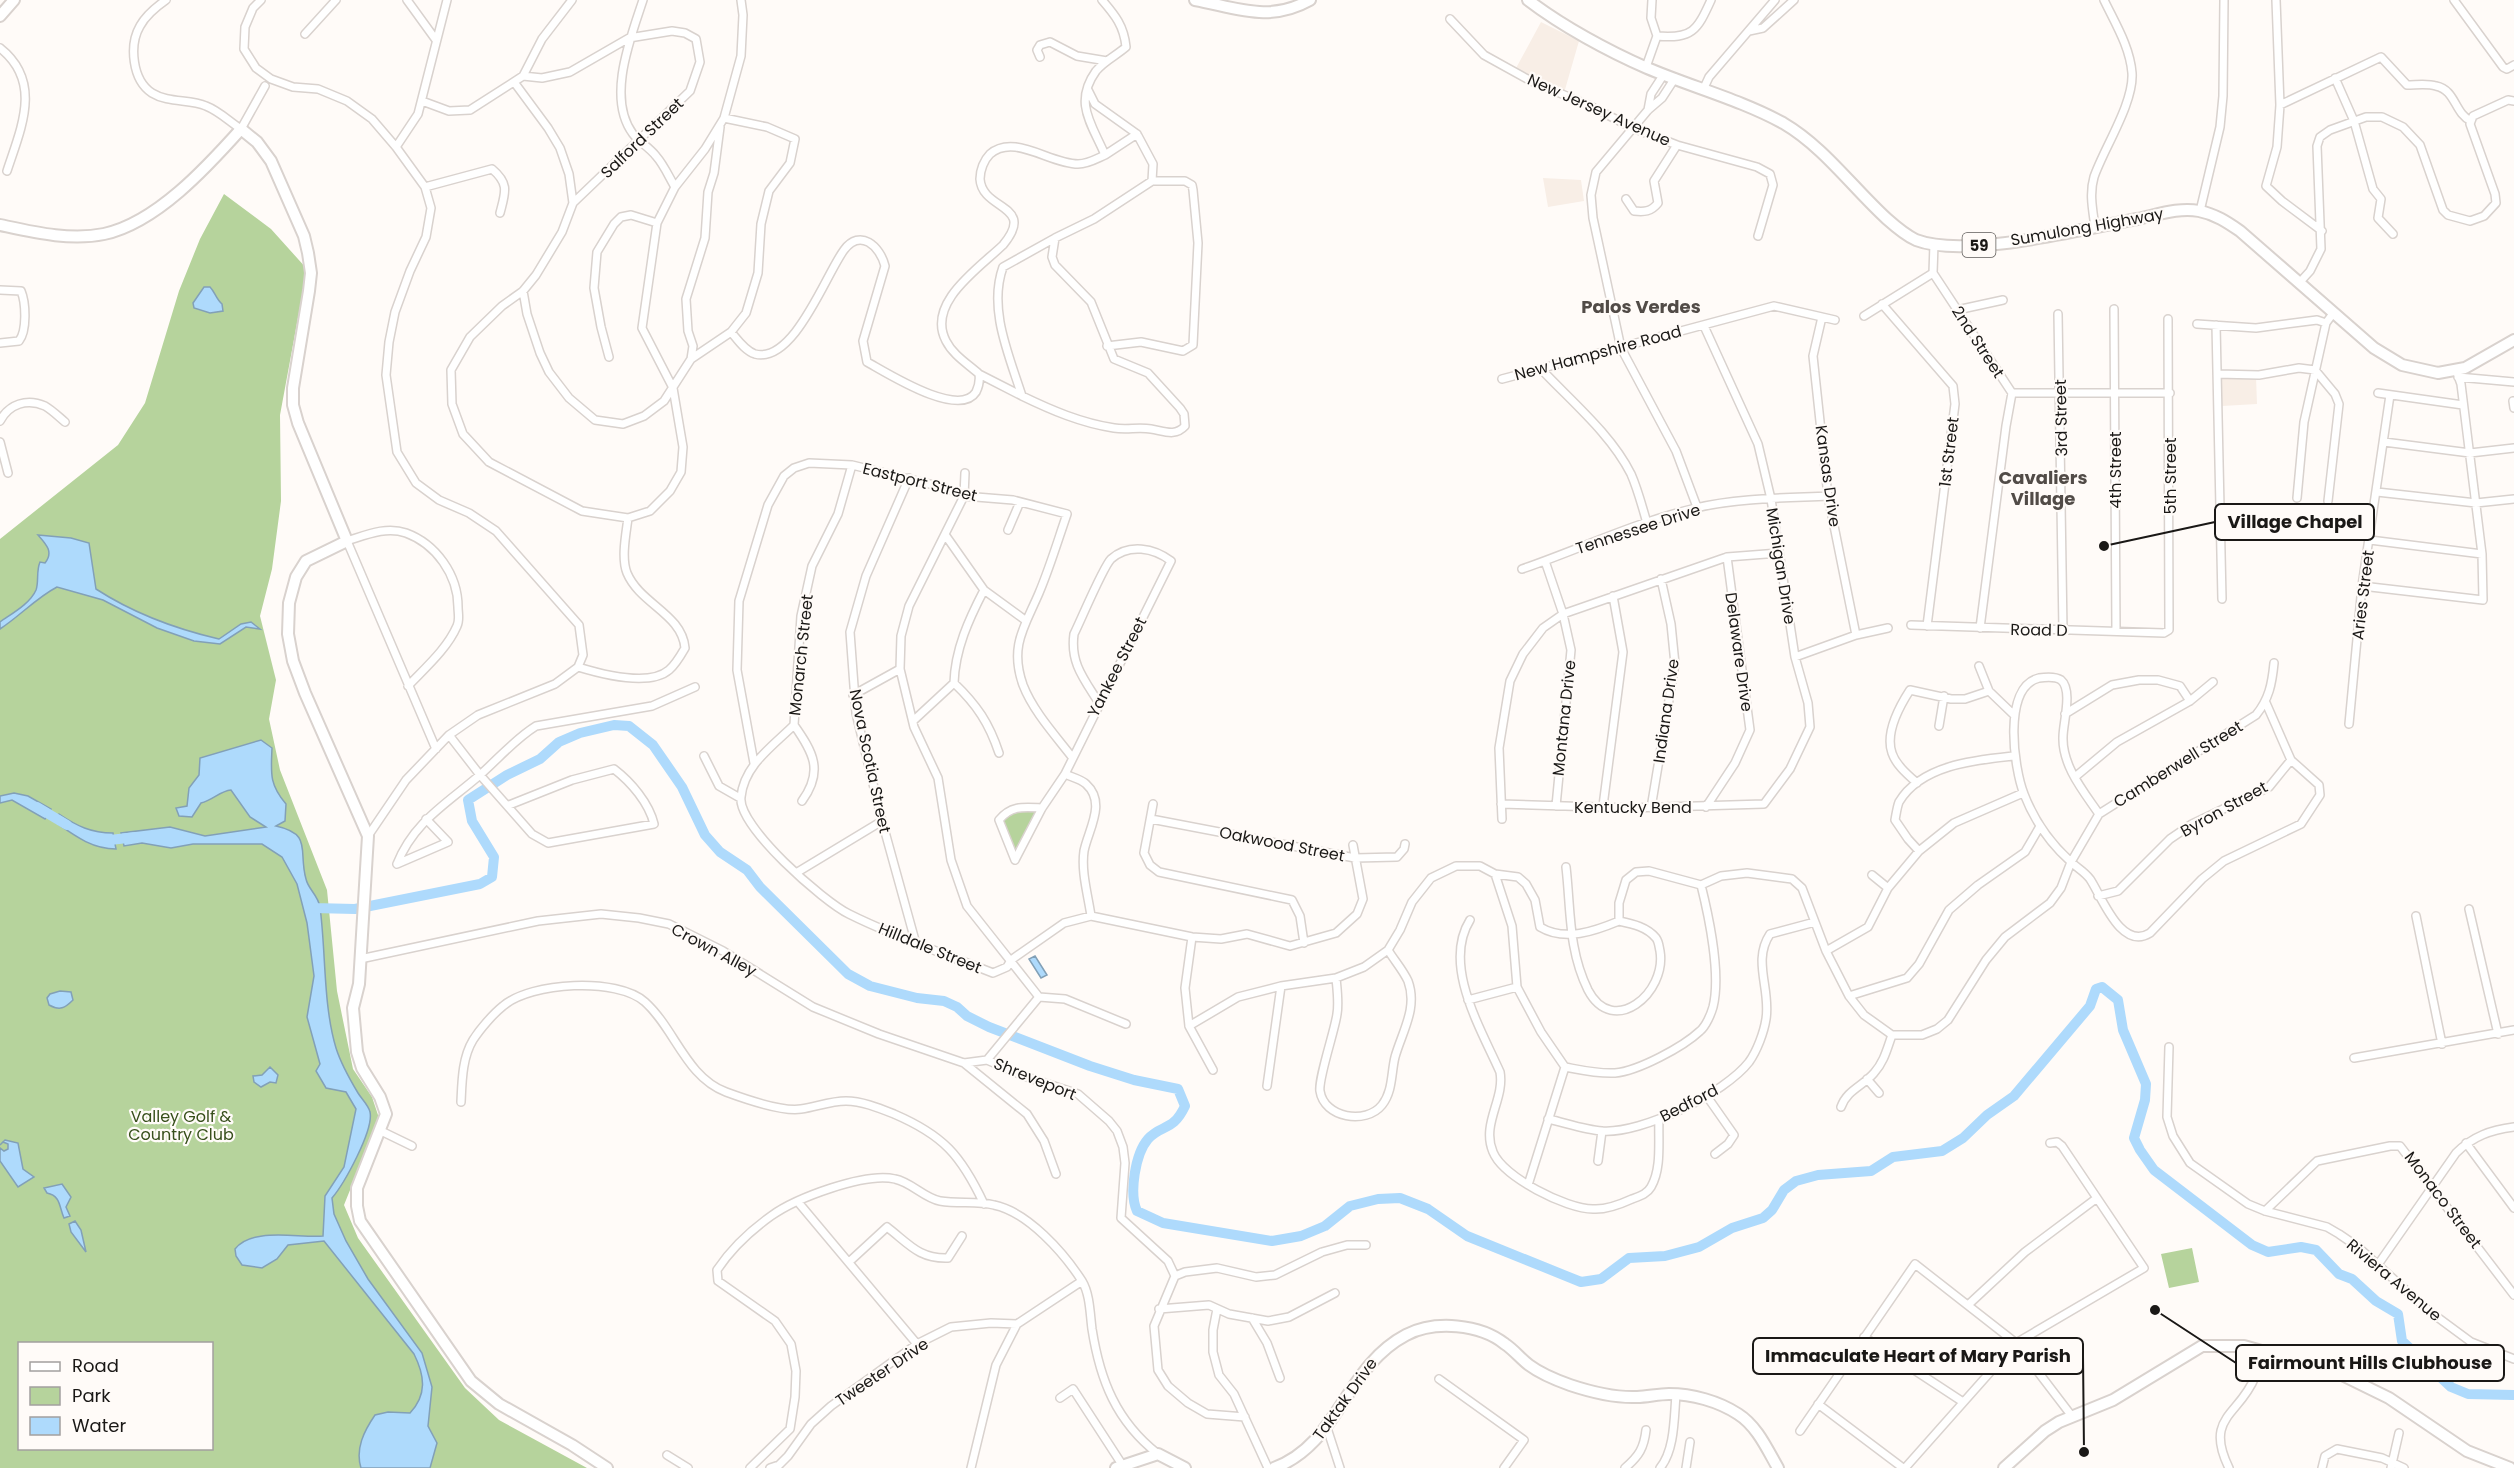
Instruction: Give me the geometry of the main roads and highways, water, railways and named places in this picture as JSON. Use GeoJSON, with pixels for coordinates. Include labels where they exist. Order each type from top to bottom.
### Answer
{"type":"FeatureCollection","features":[{"type":"Feature","properties":{"kind":"water"},"geometry":{"type":"Polygon","coordinates":[[[204,287],[212,289],[222,304],[223,311],[210,313],[194,308],[193,303],[204,287]]]}},
{"type":"Feature","properties":{"kind":"water"},"geometry":{"type":"Polygon","coordinates":[[[38,535],[71,538],[89,543],[96,589],[140,613],[219,639],[241,624],[251,622],[260,629],[246,627],[220,644],[194,641],[157,628],[103,600],[57,587],[0,629],[0,622],[25,604],[36,590],[40,562],[45,563],[49,555],[46,545],[38,535]]]}},
{"type":"Feature","properties":{"kind":"water"},"geometry":{"type":"Polygon","coordinates":[[[261,740],[272,748],[272,778],[276,790],[286,804],[285,821],[276,826],[288,829],[300,839],[306,879],[320,907],[329,1014],[336,1048],[348,1076],[370,1112],[363,1143],[344,1181],[332,1198],[334,1214],[346,1241],[368,1279],[422,1353],[432,1387],[428,1426],[437,1443],[430,1468],[361,1468],[360,1447],[367,1427],[375,1415],[388,1412],[410,1413],[422,1392],[422,1378],[414,1354],[324,1241],[288,1245],[277,1259],[262,1268],[242,1265],[236,1256],[235,1249],[252,1238],[276,1235],[323,1236],[325,1196],[344,1167],[356,1109],[346,1092],[326,1088],[316,1071],[320,1064],[307,1017],[314,976],[307,923],[297,884],[282,857],[262,844],[193,844],[171,848],[142,843],[124,846],[121,833],[170,827],[205,836],[266,827],[250,817],[231,790],[201,803],[192,817],[179,816],[176,808],[187,806],[189,788],[199,775],[200,758],[261,740]]]}},
{"type":"Feature","properties":{"kind":"water"},"geometry":{"type":"Polygon","coordinates":[[[14,793],[28,796],[51,809],[45,819],[12,800],[0,803],[0,796],[14,793]]]}},
{"type":"Feature","properties":{"kind":"water"},"geometry":{"type":"Polygon","coordinates":[[[59,814],[84,828],[113,833],[116,849],[99,847],[77,837],[55,822],[59,814]]]}},
{"type":"Feature","properties":{"kind":"water"},"geometry":{"type":"Polygon","coordinates":[[[1035,956],[1047,975],[1041,978],[1029,959],[1035,956]]]}},
{"type":"Feature","properties":{"kind":"water"},"geometry":{"type":"Polygon","coordinates":[[[60,991],[71,992],[73,1000],[62,1008],[49,1005],[47,998],[50,994],[60,991]]]}},
{"type":"Feature","properties":{"kind":"water"},"geometry":{"type":"Polygon","coordinates":[[[270,1067],[278,1075],[276,1083],[270,1082],[261,1087],[254,1082],[253,1076],[262,1075],[270,1067]]]}},
{"type":"Feature","properties":{"kind":"water"},"geometry":{"type":"Polygon","coordinates":[[[5,1140],[18,1143],[23,1169],[34,1177],[18,1187],[0,1161],[0,1148],[4,1151],[8,1149],[8,1144],[3,1142],[5,1140]]]}},
{"type":"Feature","properties":{"kind":"water"},"geometry":{"type":"Polygon","coordinates":[[[62,1184],[71,1197],[66,1207],[70,1216],[64,1218],[57,1199],[47,1193],[44,1188],[62,1184]]]}},
{"type":"Feature","properties":{"kind":"water"},"geometry":{"type":"Polygon","coordinates":[[[75,1221],[81,1230],[86,1252],[71,1232],[69,1224],[75,1221]]]}},
{"type":"Feature","properties":{"kind":"waterway"},"geometry":{"type":"LineString","coordinates":[[311,902],[313,908],[355,909],[480,884],[492,877],[494,857],[472,821],[468,800],[507,775],[540,759],[559,742],[580,733],[614,725],[629,726],[653,745],[682,787],[705,835],[720,852],[747,870],[760,887],[848,974],[870,986],[917,998],[944,1001],[989,1027],[1090,1066],[1134,1080],[1178,1089],[1185,1106],[1176,1120],[1148,1139],[1140,1154],[1134,1185],[1137,1211],[1163,1223],[1272,1241],[1301,1236],[1325,1226],[1350,1206],[1378,1199],[1400,1198],[1428,1209],[1467,1236],[1581,1282],[1601,1279],[1629,1258],[1665,1256],[1699,1247],[1732,1228],[1763,1218],[1772,1210],[1784,1190],[1796,1181],[1818,1175],[1871,1171],[1893,1157],[1942,1151],[1963,1138],[1987,1115],[2014,1096],[2090,1006],[2096,989],[2102,987],[2118,1000],[2123,1030],[2146,1084],[2145,1100],[2134,1138],[2154,1170],[2252,1245],[2268,1252],[2301,1247],[2316,1250],[2339,1274],[2352,1279],[2376,1301],[2398,1314],[2402,1341],[2451,1387],[2468,1394],[2514,1395]]}},
{"type":"Feature","properties":{"kind":"waterway"},"geometry":{"type":"LineString","coordinates":[[37,807],[67,825]]}},
{"type":"Feature","properties":{"kind":"waterway"},"geometry":{"type":"LineString","coordinates":[[101,839],[136,837]]}},
{"type":"Feature","properties":{"kind":"place","name":"Village Chapel"},"geometry":{"type":"Point","coordinates":[2104,546]}},
{"type":"Feature","properties":{"kind":"place","name":"Fairmount Hills Clubhouse"},"geometry":{"type":"Point","coordinates":[2155,1310]}},
{"type":"Feature","properties":{"kind":"place","name":"Immaculate Heart of Mary Parish"},"geometry":{"type":"Point","coordinates":[2084,1452]}},
{"type":"Feature","properties":{"kind":"district","name":"Palos Verdes"},"geometry":{"type":"Point","coordinates":[1641,306]}},
{"type":"Feature","properties":{"kind":"district","name":"Cavaliers Village"},"geometry":{"type":"Point","coordinates":[2043,487]}},
{"type":"Feature","properties":{"kind":"park label","name":"Valley Golf & Country Club"},"geometry":{"type":"Point","coordinates":[181,1125]}}]}
